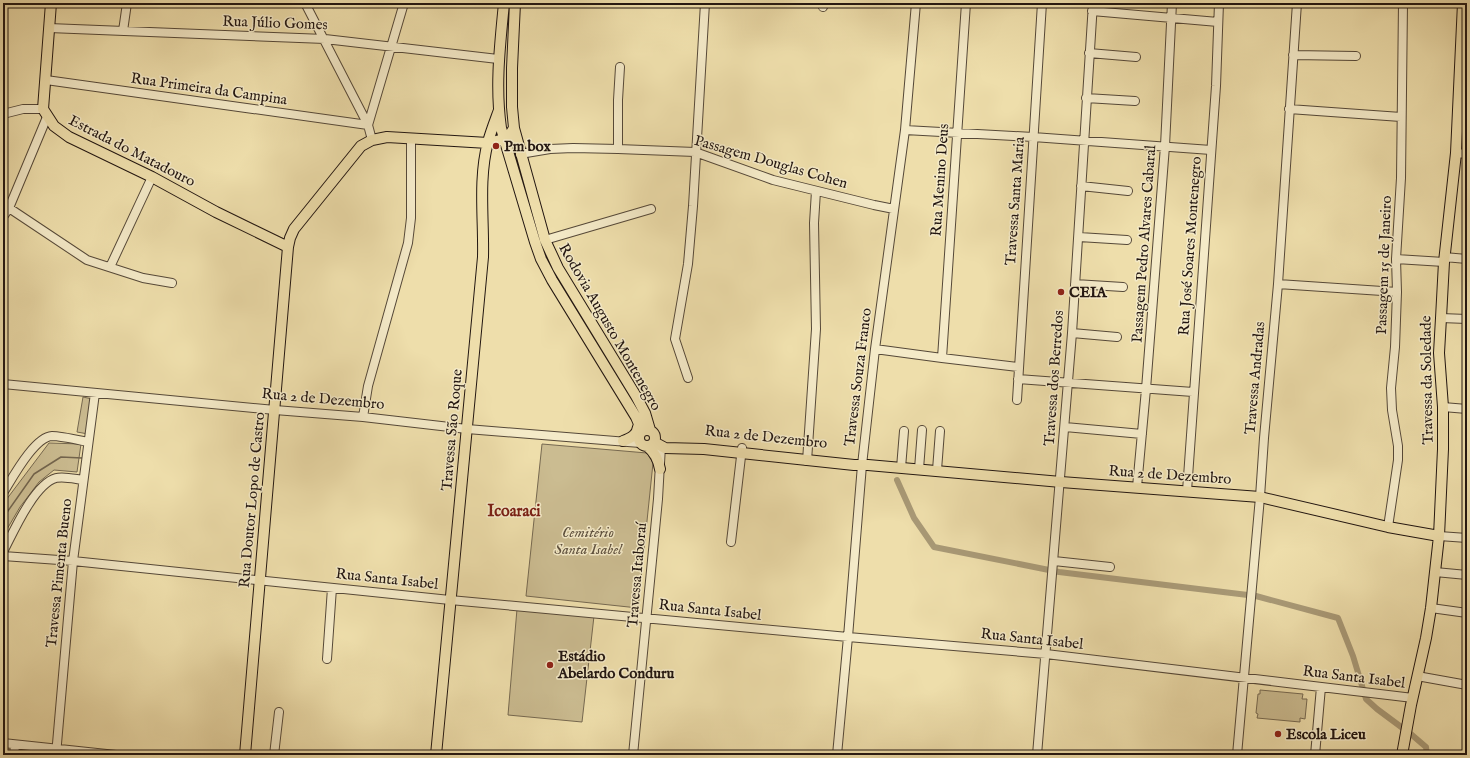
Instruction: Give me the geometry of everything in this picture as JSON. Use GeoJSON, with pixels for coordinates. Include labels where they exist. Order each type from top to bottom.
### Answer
{"type":"FeatureCollection","features":[{"type":"Feature","properties":{"kind":"main road"},"geometry":{"type":"LineString","coordinates":[[45,113],[51,3]]}},
{"type":"Feature","properties":{"kind":"main road","name":"Rodovia Augusto Montenegro"},"geometry":{"type":"LineString","coordinates":[[504,3],[498,59],[499,110],[504,139],[541,259],[552,280],[646,431]]}},
{"type":"Feature","properties":{"kind":"main road","name":"Rodovia Augusto Montenegro"},"geometry":{"type":"LineString","coordinates":[[515,3],[512,60],[512,107],[514,128],[545,240],[558,268],[645,413],[646,431]]}},
{"type":"Feature","properties":{"kind":"main road","name":"Travessa da Soledade"},"geometry":{"type":"LineString","coordinates":[[1402,755],[1431,608],[1438,536],[1443,449],[1443,407],[1439,353],[1444,260],[1456,153],[1462,127],[1465,26],[1463,3]]}},
{"type":"Feature","properties":{"kind":"main road"},"geometry":{"type":"LineString","coordinates":[[498,59],[512,60]]}},
{"type":"Feature","properties":{"kind":"main road","name":"Travessa São Roque"},"geometry":{"type":"LineString","coordinates":[[436,755],[483,257],[482,188],[488,143],[499,110]]}},
{"type":"Feature","properties":{"kind":"main road","name":"Estrada do Matadouro"},"geometry":{"type":"LineString","coordinates":[[45,113],[59,131],[69,137],[152,177],[216,212],[288,247]]}},
{"type":"Feature","properties":{"kind":"main road"},"geometry":{"type":"LineString","coordinates":[[504,139],[509,136],[514,128]]}},
{"type":"Feature","properties":{"kind":"main road","name":"Rua Doutor Lopo de Castro"},"geometry":{"type":"LineString","coordinates":[[245,755],[288,247],[292,234],[299,222],[361,146],[372,140],[387,137],[488,143],[504,139]]}},
{"type":"Feature","properties":{"kind":"main road"},"geometry":{"type":"LineString","coordinates":[[623,441],[636,434],[638,426],[636,417]]}},
{"type":"Feature","properties":{"kind":"main road"},"geometry":{"type":"LineString","coordinates":[[650,444],[655,435],[646,431],[639,434],[650,444],[660,469]]}},
{"type":"Feature","properties":{"kind":"main road","name":"Rua 2 de Dezembro"},"geometry":{"type":"LineString","coordinates":[[650,444],[665,448],[704,448],[742,451],[901,468],[1260,497],[1321,510],[1388,527],[1438,536]]}},
{"type":"Feature","properties":{"kind":"street"},"geometry":{"type":"LineString","coordinates":[[124,31],[127,3]]}},
{"type":"Feature","properties":{"kind":"street"},"geometry":{"type":"LineString","coordinates":[[305,3],[325,39],[368,125],[372,140]]}},
{"type":"Feature","properties":{"kind":"street"},"geometry":{"type":"LineString","coordinates":[[368,125],[404,3]]}},
{"type":"Feature","properties":{"kind":"street"},"geometry":{"type":"LineString","coordinates":[[688,378],[676,339],[688,264],[693,206],[705,3]]}},
{"type":"Feature","properties":{"kind":"street","name":"Travessa Souza Franco"},"geometry":{"type":"LineString","coordinates":[[836,755],[875,348],[905,130],[916,3]]}},
{"type":"Feature","properties":{"kind":"street","name":"Rua Menino Deus"},"geometry":{"type":"LineString","coordinates":[[942,358],[966,3]]}},
{"type":"Feature","properties":{"kind":"street","name":"Travessa Santa Maria"},"geometry":{"type":"LineString","coordinates":[[1016,400],[1042,3]]}},
{"type":"Feature","properties":{"kind":"street","name":"Passagem Pedro Alvares Cabaral"},"geometry":{"type":"LineString","coordinates":[[1137,487],[1165,146],[1170,18],[1172,3]]}},
{"type":"Feature","properties":{"kind":"street","name":"Rua José Soares Montenegro"},"geometry":{"type":"LineString","coordinates":[[1187,491],[1216,86],[1219,3]]}},
{"type":"Feature","properties":{"kind":"street","name":"Travessa Andradas"},"geometry":{"type":"LineString","coordinates":[[1237,755],[1278,284],[1297,3]]}},
{"type":"Feature","properties":{"kind":"street","name":"Passagem 15 de Janeiro"},"geometry":{"type":"LineString","coordinates":[[1388,527],[1398,453],[1392,410],[1391,388],[1395,347],[1397,292],[1396,258],[1401,178],[1403,3]]}},
{"type":"Feature","properties":{"kind":"street"},"geometry":{"type":"LineString","coordinates":[[1093,7],[1170,18],[1218,22]]}},
{"type":"Feature","properties":{"kind":"street","name":"Travessa dos Berredos"},"geometry":{"type":"LineString","coordinates":[[1038,755],[1072,333],[1093,7]]}},
{"type":"Feature","properties":{"kind":"street","name":"Rua Júlio Gomes"},"geometry":{"type":"LineString","coordinates":[[49,28],[325,39],[498,59]]}},
{"type":"Feature","properties":{"kind":"street"},"geometry":{"type":"LineString","coordinates":[[1089,53],[1136,57]]}},
{"type":"Feature","properties":{"kind":"street"},"geometry":{"type":"LineString","coordinates":[[1293,55],[1356,56]]}},
{"type":"Feature","properties":{"kind":"street"},"geometry":{"type":"LineString","coordinates":[[618,148],[620,67]]}},
{"type":"Feature","properties":{"kind":"street","name":"Rua Primeira da Campina"},"geometry":{"type":"LineString","coordinates":[[46,80],[368,125]]}},
{"type":"Feature","properties":{"kind":"street"},"geometry":{"type":"LineString","coordinates":[[1086,98],[1135,101]]}},
{"type":"Feature","properties":{"kind":"street"},"geometry":{"type":"LineString","coordinates":[[3,114],[23,109],[45,113],[3,217]]}},
{"type":"Feature","properties":{"kind":"street"},"geometry":{"type":"LineString","coordinates":[[1289,110],[1401,117]]}},
{"type":"Feature","properties":{"kind":"street"},"geometry":{"type":"LineString","coordinates":[[905,130],[1033,137],[1211,150]]}},
{"type":"Feature","properties":{"kind":"street"},"geometry":{"type":"LineString","coordinates":[[363,417],[368,386],[408,243],[411,218],[412,138]]}},
{"type":"Feature","properties":{"kind":"street","name":"Passagem Douglas Cohen"},"geometry":{"type":"LineString","coordinates":[[520,154],[550,149],[618,148],[695,152],[772,180],[894,209]]}},
{"type":"Feature","properties":{"kind":"street"},"geometry":{"type":"LineString","coordinates":[[1456,153],[1467,154]]}},
{"type":"Feature","properties":{"kind":"street"},"geometry":{"type":"LineString","coordinates":[[110,267],[152,177]]}},
{"type":"Feature","properties":{"kind":"street"},"geometry":{"type":"LineString","coordinates":[[1081,186],[1128,191]]}},
{"type":"Feature","properties":{"kind":"street"},"geometry":{"type":"LineString","coordinates":[[808,459],[816,329],[814,223],[816,191]]}},
{"type":"Feature","properties":{"kind":"street"},"geometry":{"type":"LineString","coordinates":[[6,207],[88,260],[143,278],[172,284]]}},
{"type":"Feature","properties":{"kind":"street"},"geometry":{"type":"LineString","coordinates":[[545,240],[651,209]]}},
{"type":"Feature","properties":{"kind":"street"},"geometry":{"type":"LineString","coordinates":[[1078,236],[1127,240]]}},
{"type":"Feature","properties":{"kind":"street"},"geometry":{"type":"LineString","coordinates":[[1396,258],[1467,260]]}},
{"type":"Feature","properties":{"kind":"street"},"geometry":{"type":"LineString","coordinates":[[1075,284],[1123,287]]}},
{"type":"Feature","properties":{"kind":"street"},"geometry":{"type":"LineString","coordinates":[[1278,284],[1397,292]]}},
{"type":"Feature","properties":{"kind":"street"},"geometry":{"type":"LineString","coordinates":[[1441,318],[1467,319]]}},
{"type":"Feature","properties":{"kind":"street"},"geometry":{"type":"LineString","coordinates":[[1072,333],[1117,337]]}},
{"type":"Feature","properties":{"kind":"street"},"geometry":{"type":"LineString","coordinates":[[875,348],[1018,367]]}},
{"type":"Feature","properties":{"kind":"street"},"geometry":{"type":"LineString","coordinates":[[1018,379],[1193,392]]}},
{"type":"Feature","properties":{"kind":"street","name":"Rua 2 de Dezembro"},"geometry":{"type":"LineString","coordinates":[[3,384],[363,417],[467,429],[650,444]]}},
{"type":"Feature","properties":{"kind":"street","name":"Travessa Pimenta Bueno"},"geometry":{"type":"LineString","coordinates":[[56,752],[73,561],[95,393]]}},
{"type":"Feature","properties":{"kind":"street"},"geometry":{"type":"LineString","coordinates":[[1443,407],[1467,410]]}},
{"type":"Feature","properties":{"kind":"street"},"geometry":{"type":"LineString","coordinates":[[1064,427],[1142,434]]}},
{"type":"Feature","properties":{"kind":"street"},"geometry":{"type":"LineString","coordinates":[[919,469],[922,430]]}},
{"type":"Feature","properties":{"kind":"street"},"geometry":{"type":"LineString","coordinates":[[901,468],[904,431]]}},
{"type":"Feature","properties":{"kind":"street"},"geometry":{"type":"LineString","coordinates":[[937,470],[940,431]]}},
{"type":"Feature","properties":{"kind":"street"},"geometry":{"type":"LineString","coordinates":[[3,494],[33,449],[42,440],[51,436],[88,442]]}},
{"type":"Feature","properties":{"kind":"street"},"geometry":{"type":"LineString","coordinates":[[731,542],[742,451]]}},
{"type":"Feature","properties":{"kind":"street","name":"Travessa Itaboraí"},"geometry":{"type":"LineString","coordinates":[[633,755],[648,618],[660,469]]}},
{"type":"Feature","properties":{"kind":"street"},"geometry":{"type":"LineString","coordinates":[[3,552],[25,509],[44,485],[56,478],[83,480]]}},
{"type":"Feature","properties":{"kind":"street","name":"Rua 2 de Dezembro"},"geometry":{"type":"LineString","coordinates":[[1438,536],[1467,538]]}},
{"type":"Feature","properties":{"kind":"street","name":"Rua Santa Isabel"},"geometry":{"type":"LineString","coordinates":[[3,556],[73,561],[450,600],[1046,654],[1376,693],[1412,702]]}},
{"type":"Feature","properties":{"kind":"street"},"geometry":{"type":"LineString","coordinates":[[1054,561],[1110,567]]}},
{"type":"Feature","properties":{"kind":"street"},"geometry":{"type":"LineString","coordinates":[[1435,572],[1467,576]]}},
{"type":"Feature","properties":{"kind":"street"},"geometry":{"type":"LineString","coordinates":[[327,659],[332,588]]}},
{"type":"Feature","properties":{"kind":"street"},"geometry":{"type":"LineString","coordinates":[[1431,608],[1467,613]]}},
{"type":"Feature","properties":{"kind":"street"},"geometry":{"type":"LineString","coordinates":[[1417,676],[1467,685]]}},
{"type":"Feature","properties":{"kind":"street"},"geometry":{"type":"LineString","coordinates":[[1315,755],[1322,687]]}},
{"type":"Feature","properties":{"kind":"street"},"geometry":{"type":"LineString","coordinates":[[274,755],[279,712]]}},
{"type":"Feature","properties":{"kind":"street"},"geometry":{"type":"LineString","coordinates":[[3,743],[56,752],[116,755]]}},
{"type":"Feature","properties":{"kind":"street"},"geometry":{"type":"LineString","coordinates":[[14,755],[15,745]]}},
{"type":"Feature","properties":{"kind":"green space"},"geometry":{"type":"Polygon","coordinates":[[[83,397],[92,399],[88,434],[77,432],[83,397]]]}},
{"type":"Feature","properties":{"kind":"green space"},"geometry":{"type":"Polygon","coordinates":[[[49,443],[81,444],[77,472],[54,470],[39,482],[20,507],[3,536],[3,504],[49,443]]]}},
{"type":"Feature","properties":{"kind":"green space","name":"Cemitério Santa Isabel"},"geometry":{"type":"Polygon","coordinates":[[[542,444],[647,453],[653,463],[638,608],[526,596],[542,444]]]}},
{"type":"Feature","properties":{"kind":"green space","name":"Estádio Abelardo Conduru"},"geometry":{"type":"Polygon","coordinates":[[[517,609],[594,616],[582,722],[508,715],[517,609]]]}},
{"type":"Feature","properties":{"kind":"green space"},"geometry":{"type":"Polygon","coordinates":[[[1260,690],[1303,694],[1302,699],[1307,699],[1305,719],[1300,718],[1300,722],[1257,718],[1258,714],[1256,713],[1258,694],[1260,694],[1260,690]]]}},
{"type":"Feature","properties":{"kind":"waterway"},"geometry":{"type":"LineString","coordinates":[[3,518],[34,474],[61,457],[82,458]]}},
{"type":"Feature","properties":{"kind":"waterway"},"geometry":{"type":"LineString","coordinates":[[897,480],[914,518],[934,547],[1059,572],[1256,596],[1338,618],[1353,656],[1366,699],[1426,747],[1427,755]]}},
{"type":"Feature","properties":{"kind":"place","name":"Pm box"},"geometry":{"type":"Point","coordinates":[496,146]}},
{"type":"Feature","properties":{"kind":"place","name":"CEIA"},"geometry":{"type":"Point","coordinates":[1061,292]}},
{"type":"Feature","properties":{"kind":"place","name":"Estádio Abelardo Conduru"},"geometry":{"type":"Point","coordinates":[550,665]}},
{"type":"Feature","properties":{"kind":"place","name":"Escola Liceu"},"geometry":{"type":"Point","coordinates":[1278,734]}},
{"type":"Feature","properties":{"kind":"district","name":"Icoaraci"},"geometry":{"type":"Point","coordinates":[514,512]}}]}
